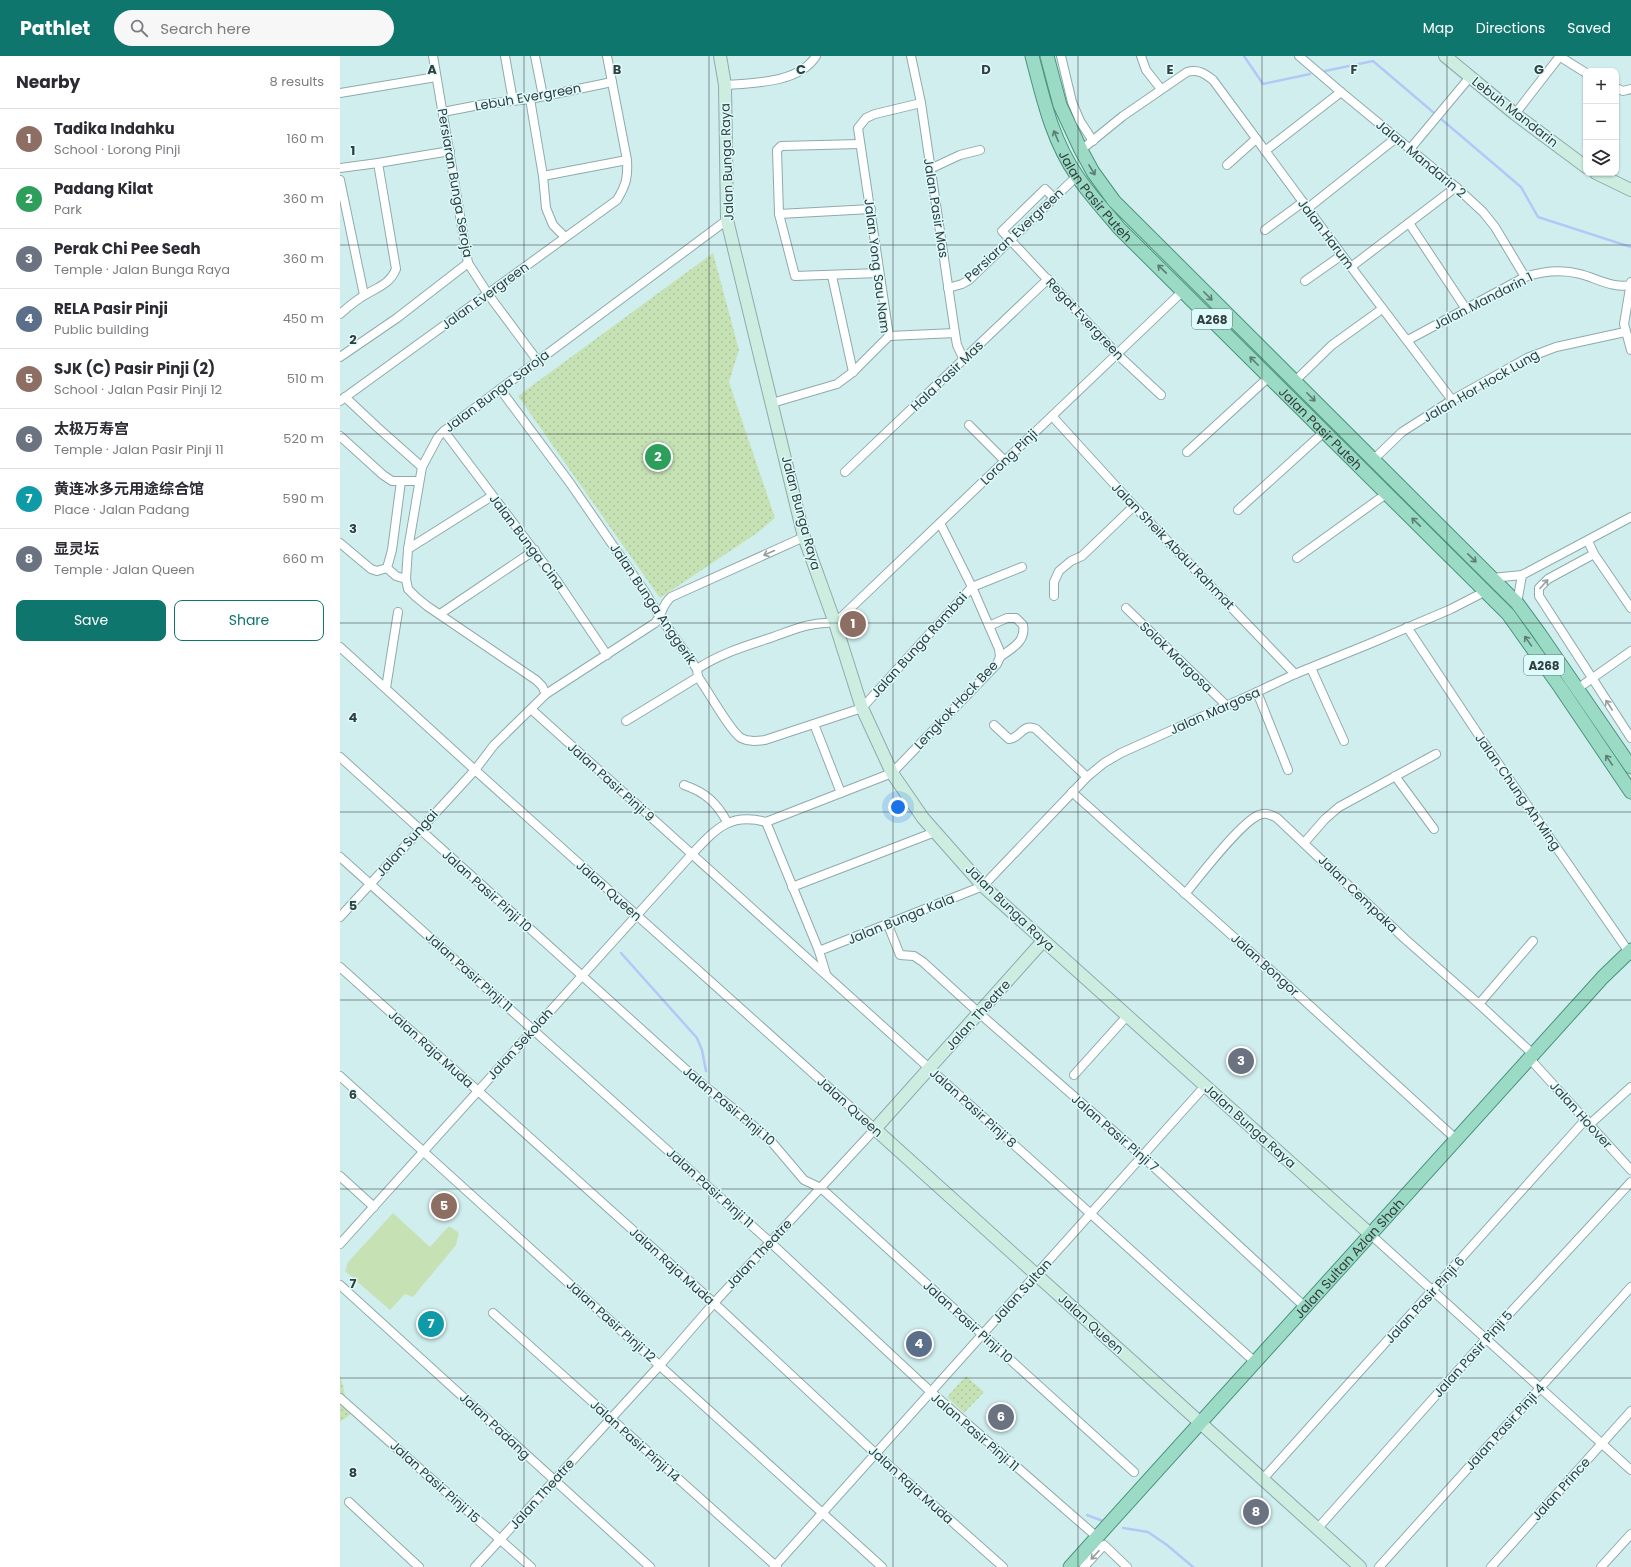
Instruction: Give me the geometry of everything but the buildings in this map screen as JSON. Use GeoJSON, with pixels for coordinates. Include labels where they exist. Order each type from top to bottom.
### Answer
{"type":"FeatureCollection","features":[{"type":"Feature","properties":{"kind":"main road","name":"Jalan Bunga Raya"},"geometry":{"type":"LineString","coordinates":[[720,56],[725,84],[728,220],[804,537],[835,623],[862,708],[892,773],[923,818],[983,886],[1370,1234]]}},
{"type":"Feature","properties":{"kind":"main road","name":"Jalan Pasir Puteh"},"geometry":{"type":"LineString","coordinates":[[1032,56],[1044,104],[1056,138],[1077,176],[1119,228],[1184,290],[1324,432],[1508,614],[1631,792]]}},
{"type":"Feature","properties":{"kind":"main road","name":"Jalan Pasir Puteh"},"geometry":{"type":"LineString","coordinates":[[1047,56],[1060,105],[1093,172],[1114,201],[1517,604],[1539,633],[1631,767]]}},
{"type":"Feature","properties":{"kind":"main road","name":"Lebuh Mandarin"},"geometry":{"type":"LineString","coordinates":[[1445,56],[1515,114],[1583,165]]}},
{"type":"Feature","properties":{"kind":"main road"},"geometry":{"type":"LineString","coordinates":[[1602,176],[1631,190]]}},
{"type":"Feature","properties":{"kind":"main road","name":"Jalan Theatre"},"geometry":{"type":"LineString","coordinates":[[875,1129],[1043,941]]}},
{"type":"Feature","properties":{"kind":"main road","name":"Jalan Sultan Azlan Shah"},"geometry":{"type":"LineString","coordinates":[[1070,1567],[1370,1234],[1630,949]]}},
{"type":"Feature","properties":{"kind":"main road","name":"Jalan Queen"},"geometry":{"type":"LineString","coordinates":[[875,1129],[1360,1567]]}},
{"type":"Feature","properties":{"kind":"street","name":"Persiaran Bunga Seroja"},"geometry":{"type":"LineString","coordinates":[[433,56],[468,263],[488,294],[537,360]]}},
{"type":"Feature","properties":{"kind":"street"},"geometry":{"type":"LineString","coordinates":[[506,56],[513,101]]}},
{"type":"Feature","properties":{"kind":"street"},"geometry":{"type":"LineString","coordinates":[[535,56],[543,96]]}},
{"type":"Feature","properties":{"kind":"street"},"geometry":{"type":"LineString","coordinates":[[543,176],[627,160],[607,56]]}},
{"type":"Feature","properties":{"kind":"street","name":"Jalan Bunga Raya"},"geometry":{"type":"LineString","coordinates":[[725,84],[759,82],[780,78],[799,72],[808,66],[816,56]]}},
{"type":"Feature","properties":{"kind":"street","name":"Jalan Pasir Mas"},"geometry":{"type":"LineString","coordinates":[[911,56],[921,103],[957,345],[964,360]]}},
{"type":"Feature","properties":{"kind":"street"},"geometry":{"type":"LineString","coordinates":[[1061,56],[1072,102],[1092,141]]}},
{"type":"Feature","properties":{"kind":"street"},"geometry":{"type":"LineString","coordinates":[[1081,150],[1123,116],[1161,89],[1146,70],[1142,56]]}},
{"type":"Feature","properties":{"kind":"street","name":"Jalan Mandarin 2"},"geometry":{"type":"LineString","coordinates":[[1299,56],[1340,92],[1456,187],[1490,220],[1525,277]]}},
{"type":"Feature","properties":{"kind":"street"},"geometry":{"type":"LineString","coordinates":[[1515,114],[1560,56],[1583,71]]}},
{"type":"Feature","properties":{"kind":"street","name":"Jalan Harum"},"geometry":{"type":"LineString","coordinates":[[1161,89],[1187,72],[1198,71],[1206,74],[1213,80],[1382,309],[1408,340],[1452,400]]}},
{"type":"Feature","properties":{"kind":"street"},"geometry":{"type":"LineString","coordinates":[[340,94],[436,77]]}},
{"type":"Feature","properties":{"kind":"street"},"geometry":{"type":"LineString","coordinates":[[1410,149],[1470,77]]}},
{"type":"Feature","properties":{"kind":"street","name":"Lebuh Evergreen"},"geometry":{"type":"LineString","coordinates":[[443,112],[530,99],[612,82]]}},
{"type":"Feature","properties":{"kind":"street"},"geometry":{"type":"LineString","coordinates":[[1619,89],[1623,91],[1631,89]]}},
{"type":"Feature","properties":{"kind":"street"},"geometry":{"type":"LineString","coordinates":[[1265,151],[1340,92]]}},
{"type":"Feature","properties":{"kind":"street"},"geometry":{"type":"LineString","coordinates":[[530,99],[543,176],[546,208],[554,225],[565,237]]}},
{"type":"Feature","properties":{"kind":"street","name":"Jalan Yong Sau Nam"},"geometry":{"type":"LineString","coordinates":[[772,403],[837,384],[854,372],[889,336],[858,128],[866,118],[875,114],[921,103]]}},
{"type":"Feature","properties":{"kind":"street"},"geometry":{"type":"LineString","coordinates":[[1265,230],[1305,205],[1396,138]]}},
{"type":"Feature","properties":{"kind":"street"},"geometry":{"type":"LineString","coordinates":[[1227,165],[1256,139]]}},
{"type":"Feature","properties":{"kind":"street"},"geometry":{"type":"LineString","coordinates":[[860,144],[779,147],[779,214],[795,276],[832,276],[879,273]]}},
{"type":"Feature","properties":{"kind":"street"},"geometry":{"type":"LineString","coordinates":[[930,169],[960,155],[980,150]]}},
{"type":"Feature","properties":{"kind":"street"},"geometry":{"type":"LineString","coordinates":[[340,168],[450,151]]}},
{"type":"Feature","properties":{"kind":"street","name":"Jalan Evergreen"},"geometry":{"type":"LineString","coordinates":[[343,399],[617,200],[626,186],[628,172],[627,160]]}},
{"type":"Feature","properties":{"kind":"street"},"geometry":{"type":"LineString","coordinates":[[340,314],[364,295],[384,285],[393,277],[396,270],[378,163]]}},
{"type":"Feature","properties":{"kind":"street","name":"Persiaran Evergreen"},"geometry":{"type":"LineString","coordinates":[[948,288],[962,284],[969,280],[1077,176]]}},
{"type":"Feature","properties":{"kind":"street"},"geometry":{"type":"LineString","coordinates":[[340,180],[364,295]]}},
{"type":"Feature","properties":{"kind":"street"},"geometry":{"type":"LineString","coordinates":[[1351,267],[1456,187]]}},
{"type":"Feature","properties":{"kind":"street"},"geometry":{"type":"LineString","coordinates":[[1010,240],[1002,231],[1045,189],[1054,198]]}},
{"type":"Feature","properties":{"kind":"street"},"geometry":{"type":"LineString","coordinates":[[779,214],[871,209]]}},
{"type":"Feature","properties":{"kind":"street","name":"Jalan Bunga Saroja"},"geometry":{"type":"LineString","coordinates":[[546,694],[542,686],[536,680],[416,598],[408,589],[406,579],[408,549],[422,467],[438,437],[444,431],[537,360],[728,220]]}},
{"type":"Feature","properties":{"kind":"street"},"geometry":{"type":"LineString","coordinates":[[1409,223],[1466,309]]}},
{"type":"Feature","properties":{"kind":"street","name":"Regat Evergreen"},"geometry":{"type":"LineString","coordinates":[[1010,240],[1117,354],[1161,396]]}},
{"type":"Feature","properties":{"kind":"street"},"geometry":{"type":"LineString","coordinates":[[1305,281],[1342,255]]}},
{"type":"Feature","properties":{"kind":"street"},"geometry":{"type":"LineString","coordinates":[[340,357],[397,318],[468,263]]}},
{"type":"Feature","properties":{"kind":"street","name":"Jalan Mandarin 1"},"geometry":{"type":"LineString","coordinates":[[1408,340],[1525,277],[1547,272],[1568,272],[1620,286],[1631,284]]}},
{"type":"Feature","properties":{"kind":"street"},"geometry":{"type":"LineString","coordinates":[[832,276],[854,372]]}},
{"type":"Feature","properties":{"kind":"street","name":"Hala Pasir Mas"},"geometry":{"type":"LineString","coordinates":[[845,472],[1048,279]]}},
{"type":"Feature","properties":{"kind":"street"},"geometry":{"type":"LineString","coordinates":[[1631,284],[1624,317],[1625,332],[1631,350]]}},
{"type":"Feature","properties":{"kind":"street","name":"Lorong Pinji"},"geometry":{"type":"LineString","coordinates":[[835,623],[1184,290]]}},
{"type":"Feature","properties":{"kind":"street"},"geometry":{"type":"LineString","coordinates":[[1295,381],[1332,345],[1382,309]]}},
{"type":"Feature","properties":{"kind":"street","name":"Jalan Hor Hock Lung"},"geometry":{"type":"LineString","coordinates":[[1373,460],[1402,432],[1452,400],[1527,358],[1556,346],[1625,332]]}},
{"type":"Feature","properties":{"kind":"street"},"geometry":{"type":"LineString","coordinates":[[889,336],[955,333]]}},
{"type":"Feature","properties":{"kind":"street"},"geometry":{"type":"LineString","coordinates":[[1187,452],[1270,376]]}},
{"type":"Feature","properties":{"kind":"street","name":"Jalan Bunga Anggerik"},"geometry":{"type":"LineString","coordinates":[[500,389],[600,526],[698,673],[732,728],[740,737],[751,742],[765,740],[862,708]]}},
{"type":"Feature","properties":{"kind":"street"},"geometry":{"type":"LineString","coordinates":[[343,399],[422,467]]}},
{"type":"Feature","properties":{"kind":"street","name":"Jalan Sheik Abdul Rahmat"},"geometry":{"type":"LineString","coordinates":[[1052,416],[1134,506],[1295,674]]}},
{"type":"Feature","properties":{"kind":"street"},"geometry":{"type":"LineString","coordinates":[[968,425],[1005,461]]}},
{"type":"Feature","properties":{"kind":"street","name":"Jalan Bunga Cina"},"geometry":{"type":"LineString","coordinates":[[444,431],[492,496],[535,550],[606,655]]}},
{"type":"Feature","properties":{"kind":"street"},"geometry":{"type":"LineString","coordinates":[[1238,510],[1324,432]]}},
{"type":"Feature","properties":{"kind":"street"},"geometry":{"type":"LineString","coordinates":[[340,436],[383,475],[392,481],[419,481]]}},
{"type":"Feature","properties":{"kind":"street"},"geometry":{"type":"LineString","coordinates":[[387,568],[392,550],[401,481]]}},
{"type":"Feature","properties":{"kind":"street"},"geometry":{"type":"LineString","coordinates":[[1297,558],[1386,494]]}},
{"type":"Feature","properties":{"kind":"street"},"geometry":{"type":"LineString","coordinates":[[408,549],[492,496]]}},
{"type":"Feature","properties":{"kind":"street"},"geometry":{"type":"LineString","coordinates":[[1054,596],[1054,582],[1058,571],[1071,561],[1082,556],[1134,506]]}},
{"type":"Feature","properties":{"kind":"street"},"geometry":{"type":"LineString","coordinates":[[1492,578],[1522,575],[1631,518]]}},
{"type":"Feature","properties":{"kind":"street","name":"Lengkok Hock Bee"},"geometry":{"type":"LineString","coordinates":[[892,773],[997,664],[1000,657],[999,649],[972,587],[940,522]]}},
{"type":"Feature","properties":{"kind":"street"},"geometry":{"type":"LineString","coordinates":[[660,617],[661,610],[671,597],[804,537]]}},
{"type":"Feature","properties":{"kind":"street"},"geometry":{"type":"LineString","coordinates":[[1588,541],[1594,554],[1631,608]]}},
{"type":"Feature","properties":{"kind":"street"},"geometry":{"type":"LineString","coordinates":[[340,543],[371,569],[377,571],[387,568]]}},
{"type":"Feature","properties":{"kind":"street"},"geometry":{"type":"LineString","coordinates":[[440,614],[535,550]]}},
{"type":"Feature","properties":{"kind":"street"},"geometry":{"type":"LineString","coordinates":[[1594,554],[1548,579],[1539,588],[1539,596],[1631,738]]}},
{"type":"Feature","properties":{"kind":"street","name":"Jalan Bunga Rambai"},"geometry":{"type":"LineString","coordinates":[[862,708],[972,587],[1022,567]]}},
{"type":"Feature","properties":{"kind":"street"},"geometry":{"type":"LineString","coordinates":[[387,568],[396,576],[406,579]]}},
{"type":"Feature","properties":{"kind":"street"},"geometry":{"type":"LineString","coordinates":[[1517,604],[1522,575]]}},
{"type":"Feature","properties":{"kind":"street","name":"Jalan Margosa"},"geometry":{"type":"LineString","coordinates":[[983,886],[1087,777],[1104,763],[1121,753],[1295,674],[1451,609],[1486,591]]}},
{"type":"Feature","properties":{"kind":"street","name":"Solok Margosa"},"geometry":{"type":"LineString","coordinates":[[1126,608],[1227,706]]}},
{"type":"Feature","properties":{"kind":"street"},"geometry":{"type":"LineString","coordinates":[[386,688],[398,612]]}},
{"type":"Feature","properties":{"kind":"street","name":"Jalan Sungai"},"geometry":{"type":"LineString","coordinates":[[340,917],[475,770],[490,749],[546,694],[655,623],[660,617]]}},
{"type":"Feature","properties":{"kind":"street"},"geometry":{"type":"LineString","coordinates":[[989,626],[1007,618],[1016,618],[1023,625],[1024,635],[1021,640],[1000,657]]}},
{"type":"Feature","properties":{"kind":"street"},"geometry":{"type":"LineString","coordinates":[[626,721],[698,673],[726,652],[822,622],[835,623]]}},
{"type":"Feature","properties":{"kind":"street","name":"Jalan Chung Ah Ming"},"geometry":{"type":"LineString","coordinates":[[1407,627],[1486,746],[1630,949]]}},
{"type":"Feature","properties":{"kind":"street","name":"Jalan Queen"},"geometry":{"type":"LineString","coordinates":[[340,647],[636,916],[875,1129]]}},
{"type":"Feature","properties":{"kind":"street"},"geometry":{"type":"LineString","coordinates":[[1577,689],[1631,651]]}},
{"type":"Feature","properties":{"kind":"street"},"geometry":{"type":"LineString","coordinates":[[1311,668],[1344,741]]}},
{"type":"Feature","properties":{"kind":"street"},"geometry":{"type":"LineString","coordinates":[[1257,692],[1288,770]]}},
{"type":"Feature","properties":{"kind":"street","name":"Jalan Pasir Pinji 9"},"geometry":{"type":"LineString","coordinates":[[530,709],[692,854]]}},
{"type":"Feature","properties":{"kind":"street"},"geometry":{"type":"LineString","coordinates":[[814,724],[841,793]]}},
{"type":"Feature","properties":{"kind":"street"},"geometry":{"type":"LineString","coordinates":[[994,725],[1008,739],[1013,739],[1026,728],[1031,727],[1036,729],[1087,777]]}},
{"type":"Feature","properties":{"kind":"street"},"geometry":{"type":"LineString","coordinates":[[1304,843],[1331,812],[1436,754]]}},
{"type":"Feature","properties":{"kind":"street","name":"Jalan Pasir Pinji 10"},"geometry":{"type":"LineString","coordinates":[[340,756],[703,1085],[770,1140],[804,1180],[821,1188],[1134,1472]]}},
{"type":"Feature","properties":{"kind":"street"},"geometry":{"type":"LineString","coordinates":[[684,785],[705,794],[714,802],[727,822],[740,819],[754,819],[766,822],[892,773]]}},
{"type":"Feature","properties":{"kind":"street"},"geometry":{"type":"LineString","coordinates":[[1395,776],[1434,829]]}},
{"type":"Feature","properties":{"kind":"street","name":"Jalan Bongor"},"geometry":{"type":"LineString","coordinates":[[1072,792],[1301,997],[1457,1140]]}},
{"type":"Feature","properties":{"kind":"street","name":"Jalan Cempaka"},"geometry":{"type":"LineString","coordinates":[[1185,894],[1242,827],[1259,815],[1268,813],[1277,818],[1405,939],[1479,1004],[1532,1057]]}},
{"type":"Feature","properties":{"kind":"street","name":"Jalan Sekolah"},"geometry":{"type":"LineString","coordinates":[[340,1244],[692,854],[715,830],[727,822]]}},
{"type":"Feature","properties":{"kind":"street"},"geometry":{"type":"LineString","coordinates":[[766,822],[819,951],[826,975]]}},
{"type":"Feature","properties":{"kind":"street"},"geometry":{"type":"LineString","coordinates":[[792,887],[935,832]]}},
{"type":"Feature","properties":{"kind":"street","name":"Jalan Pasir Pinji 8"},"geometry":{"type":"LineString","coordinates":[[692,854],[1255,1362]]}},
{"type":"Feature","properties":{"kind":"street","name":"Jalan Pasir Pinji 11"},"geometry":{"type":"LineString","coordinates":[[340,857],[534,1029],[770,1242],[931,1392],[1097,1538]]}},
{"type":"Feature","properties":{"kind":"street","name":"Jalan Bunga Kala"},"geometry":{"type":"LineString","coordinates":[[819,951],[888,925],[983,886]]}},
{"type":"Feature","properties":{"kind":"street","name":"Jalan Pasir Pinji 7"},"geometry":{"type":"LineString","coordinates":[[888,925],[900,955],[914,956],[923,962],[1142,1156],[1305,1307]]}},
{"type":"Feature","properties":{"kind":"street"},"geometry":{"type":"LineString","coordinates":[[1479,1004],[1533,941]]}},
{"type":"Feature","properties":{"kind":"street","name":"Jalan Raja Muda"},"geometry":{"type":"LineString","coordinates":[[340,967],[714,1303],[876,1454],[1003,1567]]}},
{"type":"Feature","properties":{"kind":"street"},"geometry":{"type":"LineString","coordinates":[[1074,1075],[1127,1016]]}},
{"type":"Feature","properties":{"kind":"street","name":"Jalan Hoover"},"geometry":{"type":"LineString","coordinates":[[1532,1057],[1631,1170]]}},
{"type":"Feature","properties":{"kind":"street","name":"Jalan Pasir Pinji 12"},"geometry":{"type":"LineString","coordinates":[[340,1076],[882,1567]]}},
{"type":"Feature","properties":{"kind":"street","name":"Jalan Sultan"},"geometry":{"type":"LineString","coordinates":[[776,1566],[1205,1086]]}},
{"type":"Feature","properties":{"kind":"street","name":"Jalan Pasir Pinji 6"},"geometry":{"type":"LineString","coordinates":[[1263,1479],[1588,1122],[1631,1087]]}},
{"type":"Feature","properties":{"kind":"street","name":"Jalan Theatre"},"geometry":{"type":"LineString","coordinates":[[475,1567],[660,1365],[714,1303],[875,1129]]}},
{"type":"Feature","properties":{"kind":"street"},"geometry":{"type":"LineString","coordinates":[[340,1176],[374,1207]]}},
{"type":"Feature","properties":{"kind":"street","name":"Jalan Pasir Pinji 5"},"geometry":{"type":"LineString","coordinates":[[1318,1528],[1486,1339],[1631,1182]]}},
{"type":"Feature","properties":{"kind":"street"},"geometry":{"type":"LineString","coordinates":[[1370,1234],[1631,1470]]}},
{"type":"Feature","properties":{"kind":"street","name":"Jalan Padang"},"geometry":{"type":"LineString","coordinates":[[340,1285],[650,1567]]}},
{"type":"Feature","properties":{"kind":"street","name":"Jalan Pasir Pinji 4"},"geometry":{"type":"LineString","coordinates":[[1379,1567],[1631,1287]]}},
{"type":"Feature","properties":{"kind":"street","name":"Jalan Pasir Pinji 14"},"geometry":{"type":"LineString","coordinates":[[493,1313],[776,1566]]}},
{"type":"Feature","properties":{"kind":"street","name":"Jalan Pasir Pinji 15"},"geometry":{"type":"LineString","coordinates":[[340,1398],[531,1567]]}},
{"type":"Feature","properties":{"kind":"street","name":"Jalan Prince"},"geometry":{"type":"LineString","coordinates":[[1491,1567],[1631,1411]]}},
{"type":"Feature","properties":{"kind":"street"},"geometry":{"type":"LineString","coordinates":[[349,1502],[419,1567]]}},
{"type":"Feature","properties":{"kind":"street"},"geometry":{"type":"LineString","coordinates":[[1602,1567],[1631,1534]]}},
{"type":"Feature","properties":{"kind":"street"},"geometry":{"type":"LineString","coordinates":[[1084,1567],[1104,1545],[1128,1567]]}},
{"type":"Feature","properties":{"kind":"green space"},"geometry":{"type":"Polygon","coordinates":[[[713,253],[739,350],[729,382],[775,518],[757,533],[660,598],[518,396],[713,253]]]}},
{"type":"Feature","properties":{"kind":"green space"},"geometry":{"type":"Polygon","coordinates":[[[393,1213],[430,1247],[449,1226],[459,1233],[456,1245],[413,1297],[405,1294],[390,1310],[345,1271],[348,1262],[393,1213]]]}},
{"type":"Feature","properties":{"kind":"green space"},"geometry":{"type":"Polygon","coordinates":[[[340,1374],[350,1415],[340,1422],[340,1374]]]}},
{"type":"Feature","properties":{"kind":"green space"},"geometry":{"type":"Polygon","coordinates":[[[966,1376],[984,1392],[964,1413],[947,1397],[966,1376]]]}},
{"type":"Feature","properties":{"kind":"waterway"},"geometry":{"type":"LineString","coordinates":[[1244,56],[1263,84],[1310,74]]}},
{"type":"Feature","properties":{"kind":"waterway"},"geometry":{"type":"LineString","coordinates":[[1325,71],[1373,61],[1521,187],[1538,217],[1631,247]]}},
{"type":"Feature","properties":{"kind":"waterway"},"geometry":{"type":"LineString","coordinates":[[621,953],[697,1038],[702,1050],[706,1071]]}},
{"type":"Feature","properties":{"kind":"waterway"},"geometry":{"type":"LineString","coordinates":[[1087,1515],[1103,1521]]}},
{"type":"Feature","properties":{"kind":"waterway"},"geometry":{"type":"LineString","coordinates":[[1123,1528],[1148,1532],[1167,1545],[1193,1567]]}},
{"type":"Feature","properties":{"kind":"place","name":"Padang Kilat"},"geometry":{"type":"Point","coordinates":[658,457]}},
{"type":"Feature","properties":{"kind":"place","name":"Tadika Indahku"},"geometry":{"type":"Point","coordinates":[853,624]}},
{"type":"Feature","properties":{"kind":"place","name":"Perak Chi Pee Seah"},"geometry":{"type":"Point","coordinates":[1241,1061]}},
{"type":"Feature","properties":{"kind":"place","name":"SJK (C) Pasir Pinji (2)"},"geometry":{"type":"Point","coordinates":[444,1206]}},
{"type":"Feature","properties":{"kind":"place","name":"黄连冰多元用途综合馆"},"geometry":{"type":"Point","coordinates":[431,1324]}},
{"type":"Feature","properties":{"kind":"place","name":"RELA Pasir Pinji"},"geometry":{"type":"Point","coordinates":[919,1344]}},
{"type":"Feature","properties":{"kind":"place","name":"太极万寿宫"},"geometry":{"type":"Point","coordinates":[1001,1417]}},
{"type":"Feature","properties":{"kind":"place","name":"显灵坛"},"geometry":{"type":"Point","coordinates":[1256,1512]}}]}
